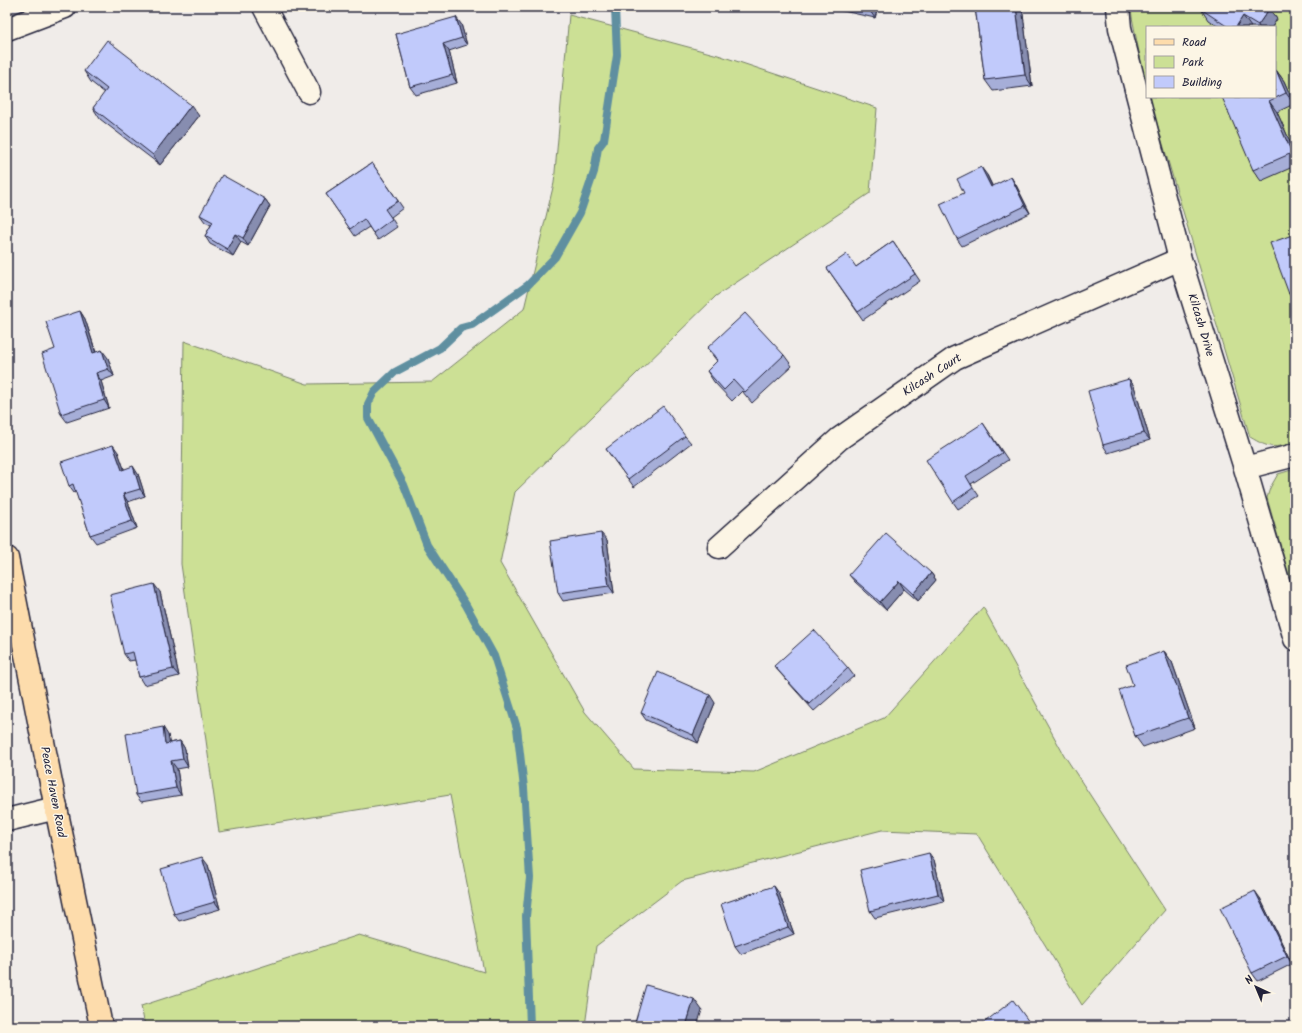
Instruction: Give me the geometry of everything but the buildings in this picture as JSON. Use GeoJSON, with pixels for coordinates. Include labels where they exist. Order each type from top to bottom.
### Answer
{"type":"FeatureCollection","features":[{"type":"Feature","properties":{"kind":"main road","name":"Peace Haven Road"},"geometry":{"type":"LineString","coordinates":[[7,558],[101,1026]]}},
{"type":"Feature","properties":{"kind":"street"},"geometry":{"type":"LineString","coordinates":[[7,29],[65,7]]}},
{"type":"Feature","properties":{"kind":"street"},"geometry":{"type":"LineString","coordinates":[[264,7],[309,92]]}},
{"type":"Feature","properties":{"kind":"street","name":"Kilcash Drive"},"geometry":{"type":"LineString","coordinates":[[1118,7],[1120,28],[1180,259],[1245,468],[1295,639]]}},
{"type":"Feature","properties":{"kind":"street","name":"Kilcash Court"},"geometry":{"type":"LineString","coordinates":[[720,547],[839,439],[955,358],[1180,259]]}},
{"type":"Feature","properties":{"kind":"street"},"geometry":{"type":"LineString","coordinates":[[1245,468],[1295,455]]}},
{"type":"Feature","properties":{"kind":"street"},"geometry":{"type":"LineString","coordinates":[[7,820],[56,808]]}},
{"type":"Feature","properties":{"kind":"green space"},"geometry":{"type":"Polygon","coordinates":[[[1131,7],[1295,7],[1295,443],[1282,446],[1272,446],[1262,444],[1250,437],[1149,98],[1276,98],[1276,26],[1146,26],[1146,87],[1131,7]]]}},
{"type":"Feature","properties":{"kind":"green space"},"geometry":{"type":"Polygon","coordinates":[[[569,15],[718,55],[877,108],[870,193],[716,296],[515,492],[500,563],[585,712],[634,769],[754,772],[884,718],[983,607],[1064,755],[1165,910],[1082,1005],[977,834],[882,830],[682,881],[596,946],[585,1026],[145,1026],[141,1006],[359,935],[484,972],[450,795],[219,832],[181,564],[184,341],[307,384],[432,382],[524,309],[554,183],[569,15]]]}},
{"type":"Feature","properties":{"kind":"green space"},"geometry":{"type":"Polygon","coordinates":[[[1295,469],[1295,596],[1267,498],[1270,488],[1278,474],[1295,469]]]}},
{"type":"Feature","properties":{"kind":"waterway"},"geometry":{"type":"LineString","coordinates":[[530,1026],[526,916],[530,878],[524,788],[517,728],[494,656],[466,605],[427,545],[404,485],[368,418],[368,404],[374,392],[395,372],[440,348],[461,328],[472,325],[528,285],[555,257],[580,213],[594,172],[598,148],[604,140],[617,55],[615,7]]}}]}
